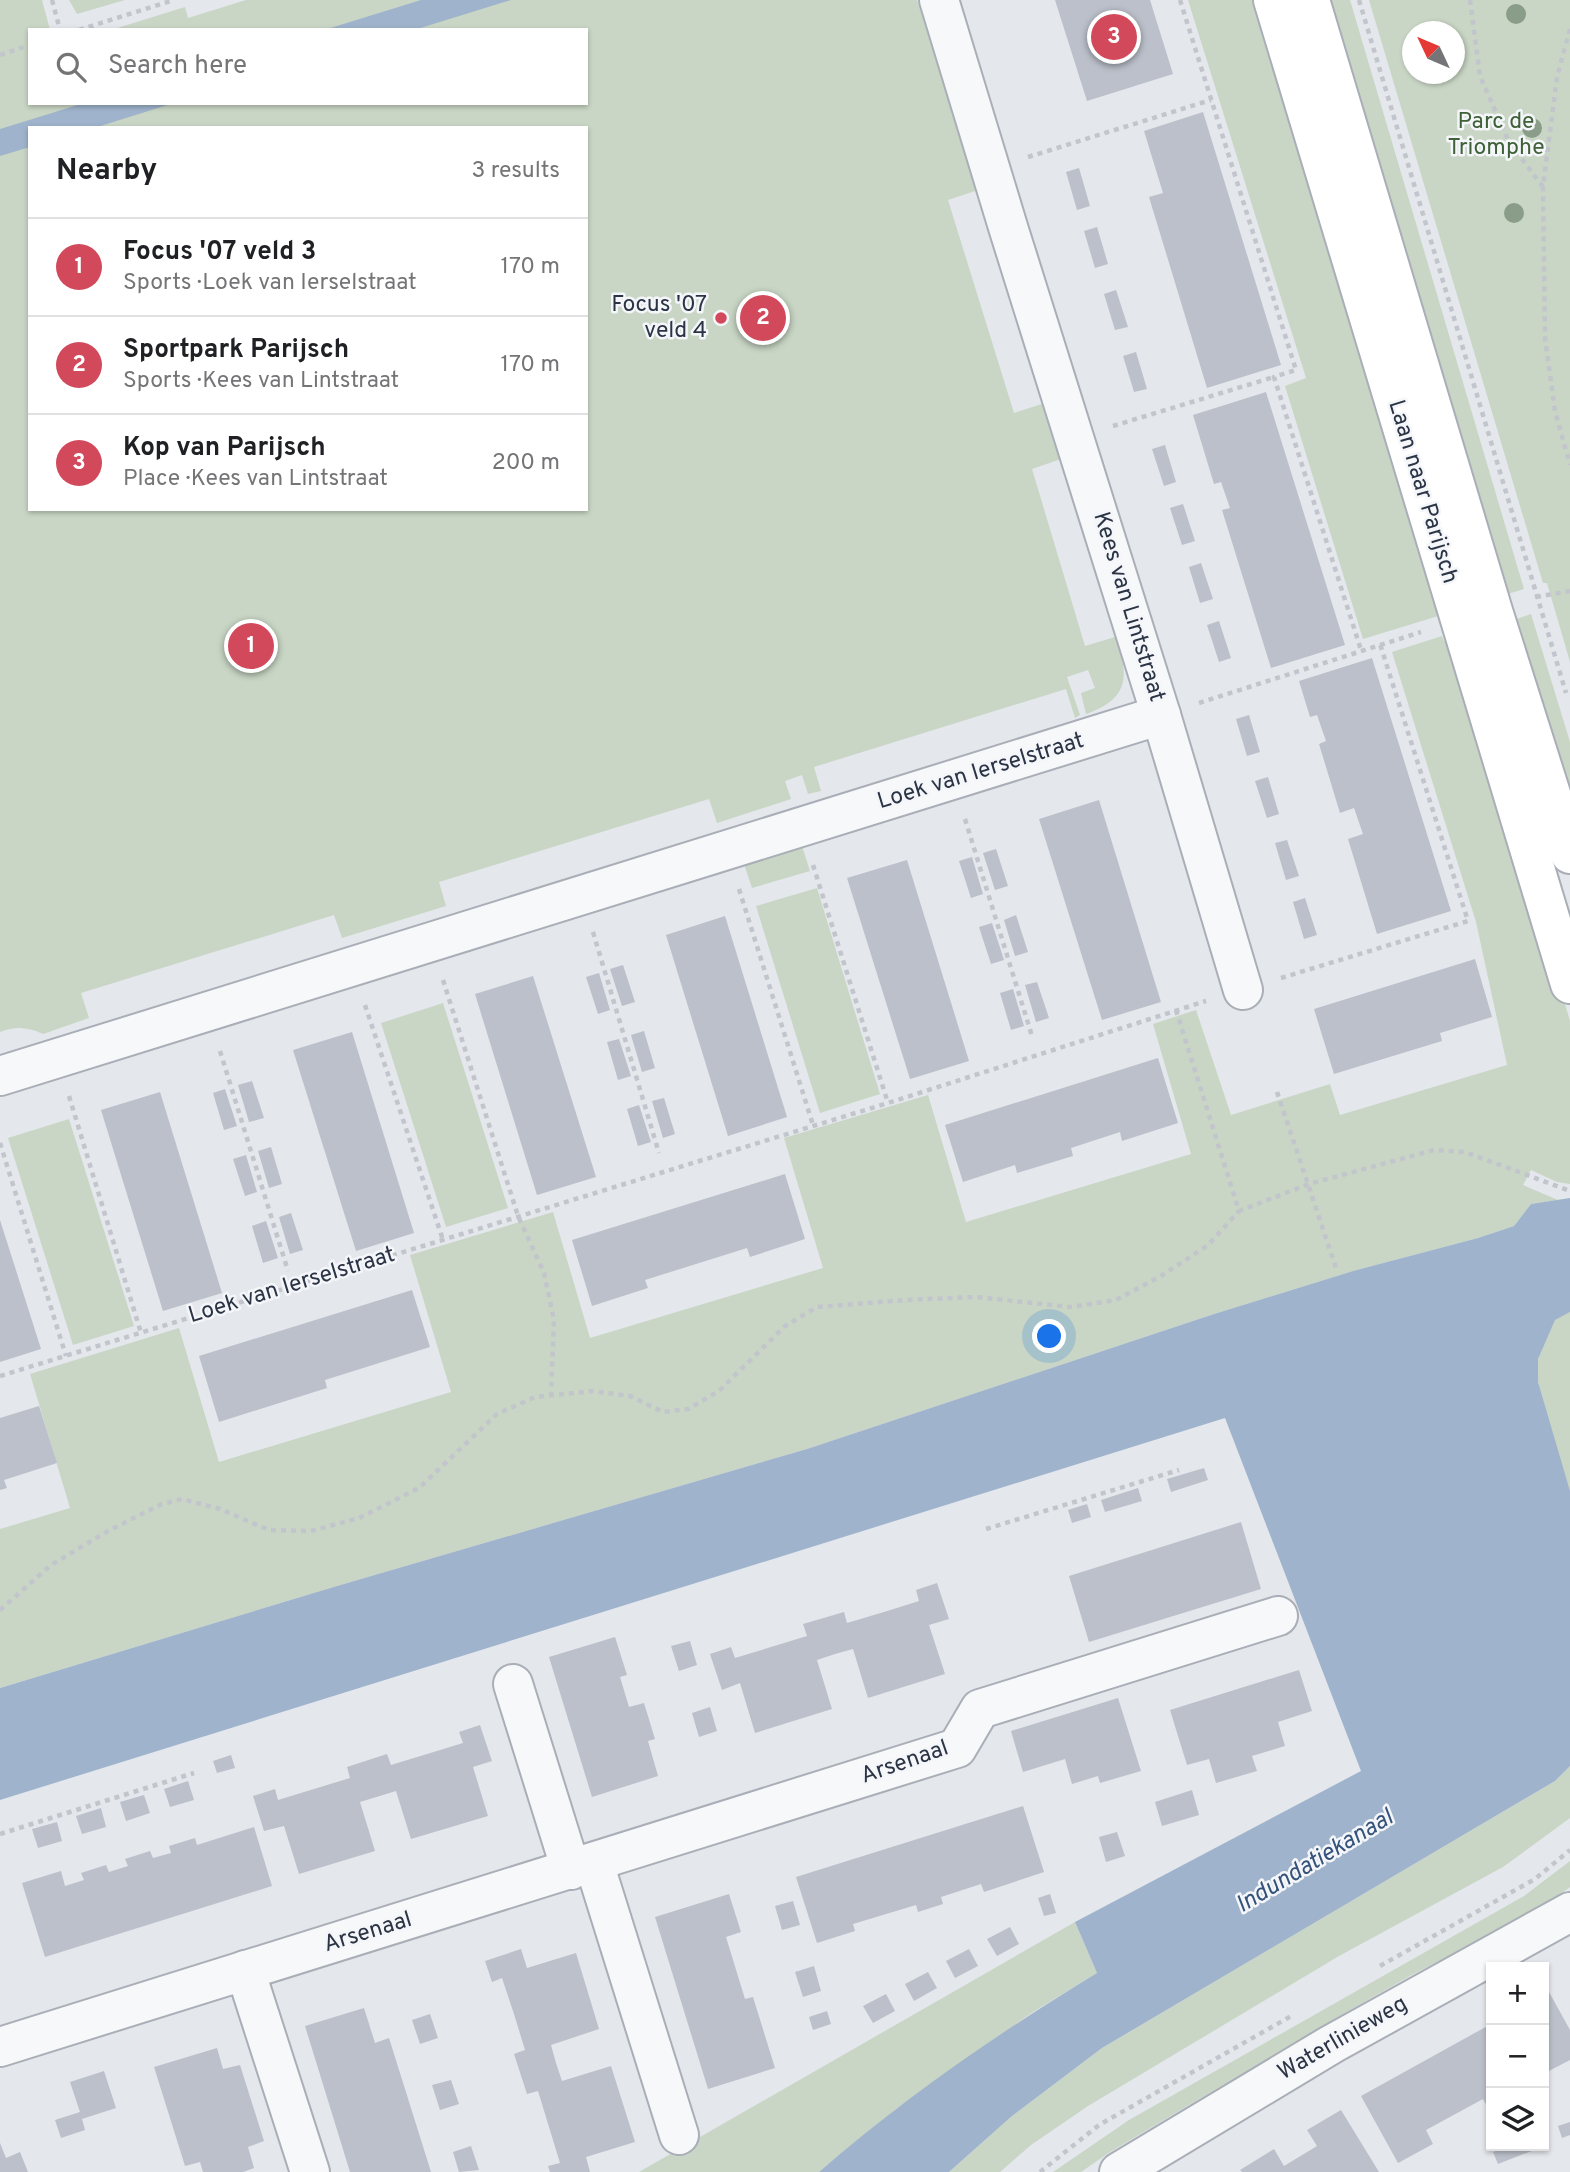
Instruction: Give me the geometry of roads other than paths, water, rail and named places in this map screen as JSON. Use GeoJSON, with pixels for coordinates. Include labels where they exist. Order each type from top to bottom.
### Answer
{"type":"FeatureCollection","features":[{"type":"Feature","properties":{"kind":"street","name":"Kees van Lintstraat"},"geometry":{"type":"LineString","coordinates":[[939,0],[1076,438],[1243,990]]}},
{"type":"Feature","properties":{"kind":"street","name":"Laan naar Parijsch"},"geometry":{"type":"LineString","coordinates":[[1273,0],[1478,615],[1570,853]]}},
{"type":"Feature","properties":{"kind":"street","name":"Laan naar Parijsch"},"geometry":{"type":"LineString","coordinates":[[1310,0],[1478,615],[1570,984]]}},
{"type":"Feature","properties":{"kind":"street","name":"Loek van Ierselstraat"},"geometry":{"type":"LineString","coordinates":[[0,1076],[1161,715]]}},
{"type":"Feature","properties":{"kind":"street","name":"Arsenaal"},"geometry":{"type":"LineString","coordinates":[[0,2047],[957,1748],[979,1710],[1278,1616]]}},
{"type":"Feature","properties":{"kind":"street"},"geometry":{"type":"LineString","coordinates":[[513,1685],[583,1866],[679,2135]]}},
{"type":"Feature","properties":{"kind":"street","name":"Waterlinieweg"},"geometry":{"type":"LineString","coordinates":[[1119,2172],[1332,2043],[1570,1912]]}},
{"type":"Feature","properties":{"kind":"street"},"geometry":{"type":"LineString","coordinates":[[245,1970],[310,2172]]}},
{"type":"Feature","properties":{"kind":"water"},"geometry":{"type":"Polygon","coordinates":[[[421,0],[511,0],[420,28],[330,28],[421,0]]]}},
{"type":"Feature","properties":{"kind":"water"},"geometry":{"type":"Polygon","coordinates":[[[78,105],[168,105],[100,126],[28,126],[28,148],[0,156],[0,129],[78,105]]]}},
{"type":"Feature","properties":{"kind":"water","name":"Indundatiekanaal"},"geometry":{"type":"Polygon","coordinates":[[[1570,1198],[1570,1312],[1555,1320],[1538,1359],[1538,1382],[1570,1491],[1570,1766],[1555,1781],[1102,2048],[1012,2116],[949,2172],[819,2172],[954,2066],[1097,1973],[1075,1922],[1361,1771],[1225,1418],[0,1800],[0,1688],[337,1586],[807,1449],[1211,1315],[1353,1271],[1478,1238],[1514,1226],[1531,1204],[1570,1198]]]}},
{"type":"Feature","properties":{"kind":"place","name":"Kop van Parijsch"},"geometry":{"type":"Point","coordinates":[1114,37]}},
{"type":"Feature","properties":{"kind":"place","name":"Focus '07 veld 4"},"geometry":{"type":"Point","coordinates":[721,318]}},
{"type":"Feature","properties":{"kind":"place","name":"Sportpark Parijsch"},"geometry":{"type":"Point","coordinates":[763,318]}},
{"type":"Feature","properties":{"kind":"place","name":"Focus '07 veld 3"},"geometry":{"type":"Point","coordinates":[251,646]}},
{"type":"Feature","properties":{"kind":"park label","name":"Parc de Triomphe"},"geometry":{"type":"Point","coordinates":[1496,135]}}]}
